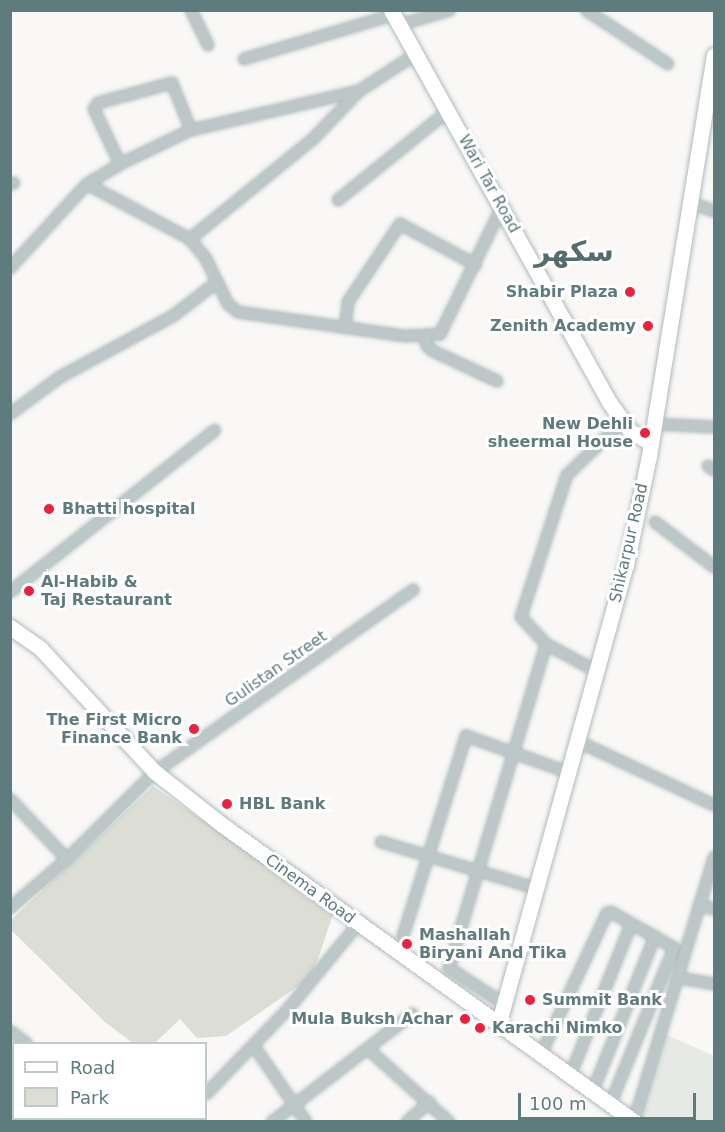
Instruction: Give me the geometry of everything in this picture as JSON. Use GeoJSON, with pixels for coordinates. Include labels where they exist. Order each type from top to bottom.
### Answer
{"type":"FeatureCollection","features":[{"type":"Feature","properties":{"kind":"street"},"geometry":{"type":"LineString","coordinates":[[192,10],[208,45]]}},
{"type":"Feature","properties":{"kind":"street"},"geometry":{"type":"LineString","coordinates":[[244,58],[395,17],[450,10]]}},
{"type":"Feature","properties":{"kind":"street"},"geometry":{"type":"LineString","coordinates":[[586,10],[668,64]]}},
{"type":"Feature","properties":{"kind":"street","name":"Wari Tar Road"},"geometry":{"type":"LineString","coordinates":[[395,17],[623,421],[630,431],[651,443]]}},
{"type":"Feature","properties":{"kind":"street"},"geometry":{"type":"LineString","coordinates":[[190,239],[312,140],[359,91],[416,54]]}},
{"type":"Feature","properties":{"kind":"street","name":"Shikarpur Road"},"geometry":{"type":"LineString","coordinates":[[499,1022],[575,740],[626,565],[651,443],[714,55]]}},
{"type":"Feature","properties":{"kind":"street"},"geometry":{"type":"LineString","coordinates":[[120,164],[94,109],[98,104],[172,83],[191,130]]}},
{"type":"Feature","properties":{"kind":"street"},"geometry":{"type":"LineString","coordinates":[[10,268],[87,184],[120,164],[191,130],[359,91]]}},
{"type":"Feature","properties":{"kind":"street"},"geometry":{"type":"LineString","coordinates":[[338,200],[448,111]]}},
{"type":"Feature","properties":{"kind":"street"},"geometry":{"type":"LineString","coordinates":[[87,184],[190,239],[206,259],[228,304],[238,312],[345,328],[424,336],[440,334],[476,265],[502,207]]}},
{"type":"Feature","properties":{"kind":"street"},"geometry":{"type":"LineString","coordinates":[[689,202],[714,211]]}},
{"type":"Feature","properties":{"kind":"street"},"geometry":{"type":"LineString","coordinates":[[345,328],[348,302],[400,224],[476,265]]}},
{"type":"Feature","properties":{"kind":"street"},"geometry":{"type":"LineString","coordinates":[[10,414],[60,377],[173,316],[217,282]]}},
{"type":"Feature","properties":{"kind":"street"},"geometry":{"type":"LineString","coordinates":[[424,336],[426,346],[433,351],[497,381]]}},
{"type":"Feature","properties":{"kind":"street"},"geometry":{"type":"LineString","coordinates":[[596,671],[546,644],[521,617],[567,476],[623,421]]}},
{"type":"Feature","properties":{"kind":"street"},"geometry":{"type":"LineString","coordinates":[[654,424],[714,427]]}},
{"type":"Feature","properties":{"kind":"street"},"geometry":{"type":"LineString","coordinates":[[10,592],[215,430]]}},
{"type":"Feature","properties":{"kind":"street"},"geometry":{"type":"LineString","coordinates":[[655,522],[714,567]]}},
{"type":"Feature","properties":{"kind":"street","name":"Gulistan Street"},"geometry":{"type":"LineString","coordinates":[[10,908],[67,859],[155,772],[413,590]]}},
{"type":"Feature","properties":{"kind":"street","name":"Cinema Road"},"geometry":{"type":"LineString","coordinates":[[10,627],[40,648],[155,772],[358,924],[499,1022],[592,1093],[635,1121]]}},
{"type":"Feature","properties":{"kind":"street"},"geometry":{"type":"LineString","coordinates":[[504,1004],[449,968],[546,644]]}},
{"type":"Feature","properties":{"kind":"street"},"geometry":{"type":"LineString","coordinates":[[403,936],[466,736],[567,772]]}},
{"type":"Feature","properties":{"kind":"street"},"geometry":{"type":"LineString","coordinates":[[575,740],[714,805]]}},
{"type":"Feature","properties":{"kind":"street"},"geometry":{"type":"LineString","coordinates":[[10,799],[67,859]]}},
{"type":"Feature","properties":{"kind":"street"},"geometry":{"type":"LineString","coordinates":[[381,842],[535,888]]}},
{"type":"Feature","properties":{"kind":"street"},"geometry":{"type":"LineString","coordinates":[[635,1121],[680,978],[714,857]]}},
{"type":"Feature","properties":{"kind":"street"},"geometry":{"type":"LineString","coordinates":[[699,905],[714,909]]}},
{"type":"Feature","properties":{"kind":"street"},"geometry":{"type":"LineString","coordinates":[[541,1054],[604,917],[611,912],[674,948],[610,1105]]}},
{"type":"Feature","properties":{"kind":"street"},"geometry":{"type":"LineString","coordinates":[[207,1093],[254,1046],[332,959],[358,924]]}},
{"type":"Feature","properties":{"kind":"street"},"geometry":{"type":"LineString","coordinates":[[570,1076],[631,924]]}},
{"type":"Feature","properties":{"kind":"street"},"geometry":{"type":"LineString","coordinates":[[592,1093],[654,936]]}},
{"type":"Feature","properties":{"kind":"street"},"geometry":{"type":"LineString","coordinates":[[680,978],[714,984]]}},
{"type":"Feature","properties":{"kind":"street"},"geometry":{"type":"LineString","coordinates":[[272,1122],[296,1106],[412,1014]]}},
{"type":"Feature","properties":{"kind":"street"},"geometry":{"type":"LineString","coordinates":[[10,1031],[24,1042]]}},
{"type":"Feature","properties":{"kind":"street"},"geometry":{"type":"LineString","coordinates":[[254,1046],[306,1122]]}},
{"type":"Feature","properties":{"kind":"street"},"geometry":{"type":"LineString","coordinates":[[368,1049],[449,1122]]}},
{"type":"Feature","properties":{"kind":"street"},"geometry":{"type":"LineString","coordinates":[[407,1122],[429,1102]]}},
{"type":"Feature","properties":{"kind":"shaded area"},"geometry":{"type":"Polygon","coordinates":[[[665,1034],[714,1056],[714,1121],[645,1121],[635,1114],[665,1034]]]}},
{"type":"Feature","properties":{"kind":"green space"},"geometry":{"type":"Polygon","coordinates":[[[153,786],[334,911],[317,962],[307,980],[226,1036],[197,1038],[180,1019],[156,1042],[132,1042],[106,1023],[11,930],[11,920],[153,786]]]}},
{"type":"Feature","properties":{"kind":"place","name":"Shabir Plaza"},"geometry":{"type":"Point","coordinates":[630,292]}},
{"type":"Feature","properties":{"kind":"place","name":"Zenith Academy"},"geometry":{"type":"Point","coordinates":[648,326]}},
{"type":"Feature","properties":{"kind":"place","name":"New Dehli sheermal House"},"geometry":{"type":"Point","coordinates":[645,433]}},
{"type":"Feature","properties":{"kind":"place","name":"Bhatti hospital"},"geometry":{"type":"Point","coordinates":[49,509]}},
{"type":"Feature","properties":{"kind":"place","name":"Al-Habib & Taj Restaurant"},"geometry":{"type":"Point","coordinates":[29,591]}},
{"type":"Feature","properties":{"kind":"place","name":"The First Micro Finance Bank"},"geometry":{"type":"Point","coordinates":[194,729]}},
{"type":"Feature","properties":{"kind":"place","name":"HBL Bank"},"geometry":{"type":"Point","coordinates":[227,804]}},
{"type":"Feature","properties":{"kind":"place","name":"Mashallah Biryani And Tika"},"geometry":{"type":"Point","coordinates":[407,944]}},
{"type":"Feature","properties":{"kind":"place","name":"Summit Bank"},"geometry":{"type":"Point","coordinates":[530,1000]}},
{"type":"Feature","properties":{"kind":"place","name":"Mula Buksh Achar"},"geometry":{"type":"Point","coordinates":[465,1019]}},
{"type":"Feature","properties":{"kind":"place","name":"Karachi Nimko"},"geometry":{"type":"Point","coordinates":[480,1028]}},
{"type":"Feature","properties":{"kind":"district","name":"سکھر"},"geometry":{"type":"Point","coordinates":[574,252]}}]}
